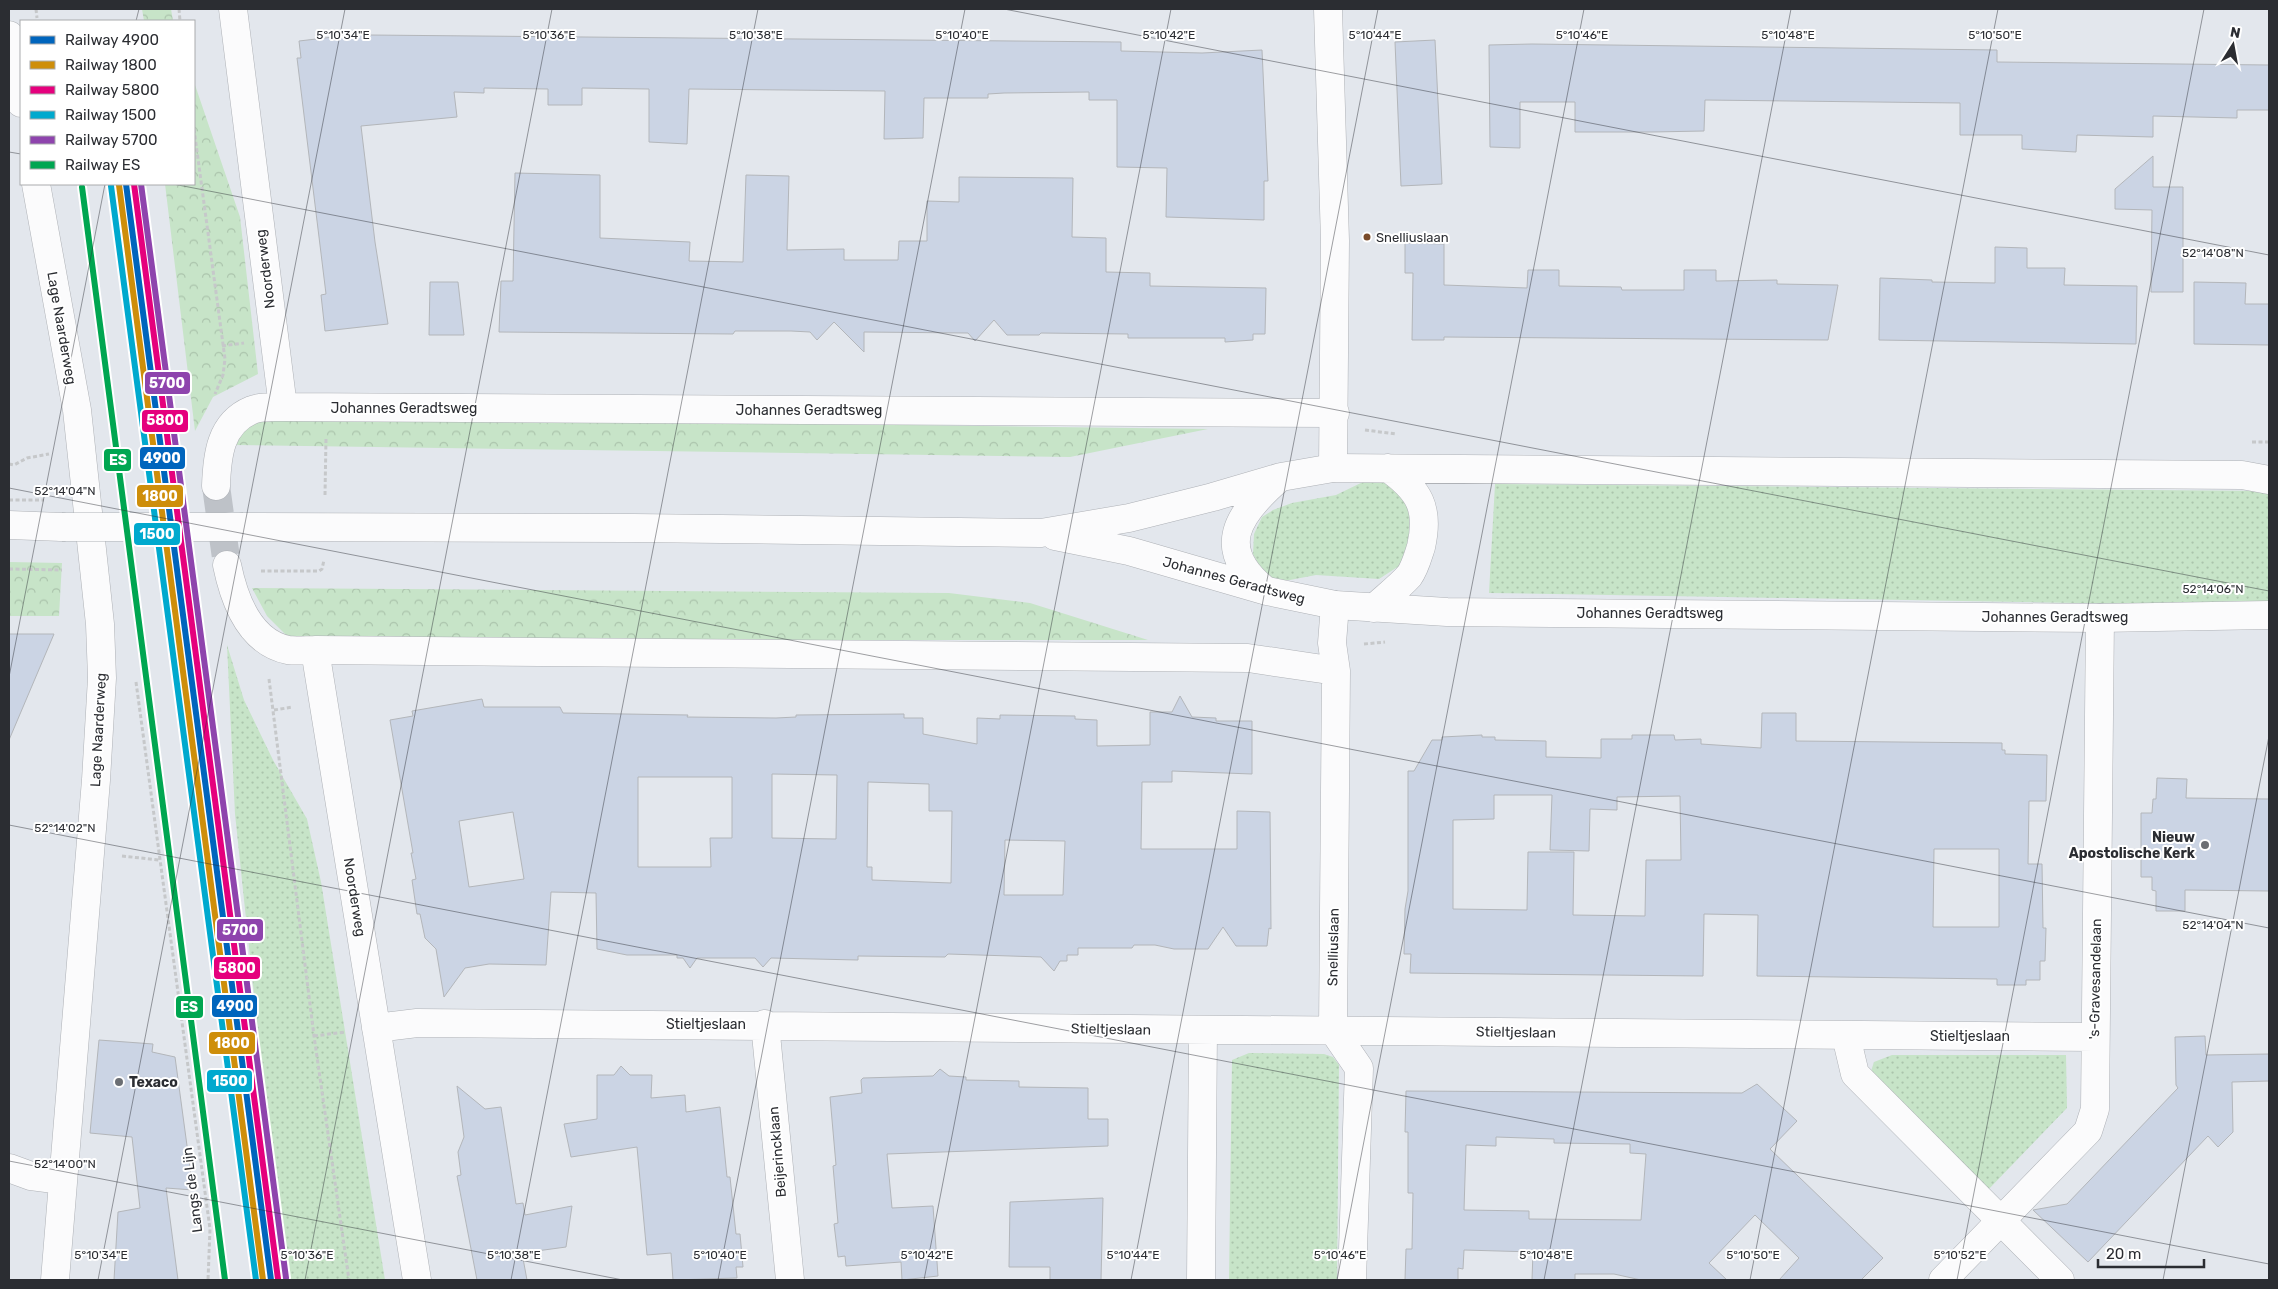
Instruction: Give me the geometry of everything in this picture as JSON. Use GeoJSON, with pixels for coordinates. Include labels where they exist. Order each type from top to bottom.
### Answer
{"type":"FeatureCollection","features":[{"type":"Feature","properties":{"kind":"street","name":"Noorderweg"},"geometry":{"type":"LineString","coordinates":[[233,9],[283,407]]}},
{"type":"Feature","properties":{"kind":"street"},"geometry":{"type":"LineString","coordinates":[[1328,9],[1336,241],[1333,468]]}},
{"type":"Feature","properties":{"kind":"street"},"geometry":{"type":"LineString","coordinates":[[9,35],[20,97]]}},
{"type":"Feature","properties":{"kind":"street","name":"Lage Naarderweg"},"geometry":{"type":"LineString","coordinates":[[36,185],[77,410],[98,606],[102,678],[96,780],[55,1280]]}},
{"type":"Feature","properties":{"kind":"street","name":"Johannes Geradtsweg"},"geometry":{"type":"LineString","coordinates":[[283,407],[1335,421]]}},
{"type":"Feature","properties":{"kind":"street"},"geometry":{"type":"LineString","coordinates":[[216,486],[217,470],[226,431],[237,418],[254,409],[283,407]]}},
{"type":"Feature","properties":{"kind":"street","name":"Johannes Geradtsweg"},"geometry":{"type":"LineString","coordinates":[[9,525],[62,527],[634,528],[1041,533],[1129,518],[1214,497],[1281,477],[1333,468],[2242,475],[2269,480]]}},
{"type":"Feature","properties":{"kind":"street"},"geometry":{"type":"LineString","coordinates":[[1374,608],[1410,574],[1419,555],[1425,529],[1420,501],[1408,483],[1388,468]]}},
{"type":"Feature","properties":{"kind":"street"},"geometry":{"type":"LineString","coordinates":[[1267,591],[1252,579],[1241,566],[1236,548],[1236,535],[1240,521],[1252,505],[1281,477]]}},
{"type":"Feature","properties":{"kind":"street","name":"Johannes Geradtsweg"},"geometry":{"type":"LineString","coordinates":[[1041,533],[1129,551],[1267,591],[1335,605],[1374,608],[1447,612],[2100,618],[2269,615]]}},
{"type":"Feature","properties":{"kind":"street"},"geometry":{"type":"LineString","coordinates":[[240,568],[242,611],[248,625],[260,635],[288,650],[1248,658],[1336,671]]}},
{"type":"Feature","properties":{"kind":"street","name":"Snelliuslaan"},"geometry":{"type":"LineString","coordinates":[[1333,1030],[1336,671],[1332,643],[1335,605]]}},
{"type":"Feature","properties":{"kind":"street","name":"'s-Gravesandelaan"},"geometry":{"type":"LineString","coordinates":[[1943,1280],[2088,1131],[2095,1109],[2094,1037],[2100,618]]}},
{"type":"Feature","properties":{"kind":"street","name":"Noorderweg"},"geometry":{"type":"LineString","coordinates":[[315,650],[417,1280]]}},
{"type":"Feature","properties":{"kind":"street","name":"Stieltjeslaan"},"geometry":{"type":"LineString","coordinates":[[376,1028],[417,1023],[765,1024],[1203,1030],[2094,1037]]}},
{"type":"Feature","properties":{"kind":"street","name":"Beijerincklaan"},"geometry":{"type":"LineString","coordinates":[[765,1024],[790,1280]]}},
{"type":"Feature","properties":{"kind":"street"},"geometry":{"type":"LineString","coordinates":[[1201,1280],[1203,1030]]}},
{"type":"Feature","properties":{"kind":"street"},"geometry":{"type":"LineString","coordinates":[[1333,1030],[1359,1068],[1352,1280]]}},
{"type":"Feature","properties":{"kind":"street"},"geometry":{"type":"LineString","coordinates":[[1846,1036],[1854,1074],[2060,1280]]}},
{"type":"Feature","properties":{"kind":"street"},"geometry":{"type":"LineString","coordinates":[[9,1168],[31,1176],[62,1180]]}},
{"type":"Feature","properties":{"kind":"path"},"geometry":{"type":"LineString","coordinates":[[195,136],[225,359],[223,375],[211,400]]}},
{"type":"Feature","properties":{"kind":"path"},"geometry":{"type":"LineString","coordinates":[[325,503],[326,408]]}},
{"type":"Feature","properties":{"kind":"path"},"geometry":{"type":"LineString","coordinates":[[1335,421],[1353,429],[1386,433]]}},
{"type":"Feature","properties":{"kind":"path"},"geometry":{"type":"LineString","coordinates":[[9,464],[14,465],[28,458],[39,456]]}},
{"type":"Feature","properties":{"kind":"path"},"geometry":{"type":"LineString","coordinates":[[240,568],[320,571],[324,558]]}},
{"type":"Feature","properties":{"kind":"path"},"geometry":{"type":"LineString","coordinates":[[9,569],[62,570]]}},
{"type":"Feature","properties":{"kind":"path"},"geometry":{"type":"LineString","coordinates":[[266,672],[271,688],[314,1036],[348,1280]]}},
{"type":"Feature","properties":{"kind":"path","name":"Langs de Lijn"},"geometry":{"type":"LineString","coordinates":[[159,860],[210,1229],[208,1280]]}},
{"type":"Feature","properties":{"kind":"green space"},"geometry":{"type":"Polygon","coordinates":[[[142,9],[171,9],[173,20],[144,20],[142,9]]]}},
{"type":"Feature","properties":{"kind":"green space"},"geometry":{"type":"Polygon","coordinates":[[[195,85],[240,217],[258,374],[213,397],[195,431],[165,185],[195,185],[195,85]]]}},
{"type":"Feature","properties":{"kind":"green space"},"geometry":{"type":"Polygon","coordinates":[[[239,410],[617,421],[1208,429],[1070,457],[233,445],[239,410]]]}},
{"type":"Feature","properties":{"kind":"green space"},"geometry":{"type":"Polygon","coordinates":[[[1379,480],[1399,491],[1410,511],[1409,546],[1399,566],[1379,579],[1316,575],[1290,580],[1274,580],[1261,569],[1253,554],[1254,534],[1262,517],[1273,510],[1292,503],[1336,495],[1365,481],[1379,480]]]}},
{"type":"Feature","properties":{"kind":"green space"},"geometry":{"type":"Polygon","coordinates":[[[1495,484],[2266,491],[2269,492],[2269,603],[2262,606],[1489,593],[1495,484]]]}},
{"type":"Feature","properties":{"kind":"green space"},"geometry":{"type":"Polygon","coordinates":[[[9,562],[62,563],[59,616],[9,616],[9,562]]]}},
{"type":"Feature","properties":{"kind":"green space"},"geometry":{"type":"Polygon","coordinates":[[[252,588],[949,593],[1030,603],[1148,640],[291,640],[267,616],[252,588]]]}},
{"type":"Feature","properties":{"kind":"green space"},"geometry":{"type":"Polygon","coordinates":[[[227,645],[244,700],[273,760],[307,819],[321,882],[385,1280],[284,1280],[235,814],[227,645]]]}},
{"type":"Feature","properties":{"kind":"green space"},"geometry":{"type":"Polygon","coordinates":[[[1249,1053],[1324,1054],[1333,1057],[1339,1065],[1337,1280],[1229,1280],[1232,1060],[1249,1053]]]}},
{"type":"Feature","properties":{"kind":"green space"},"geometry":{"type":"Polygon","coordinates":[[[1892,1055],[2066,1055],[2067,1108],[1986,1192],[1870,1074],[1874,1062],[1892,1055]]]}},
{"type":"Feature","properties":{"kind":"building"},"geometry":{"type":"Polygon","coordinates":[[[368,33],[369,35],[1121,42],[1121,51],[1202,53],[1262,50],[1268,181],[1264,181],[1264,220],[1166,217],[1167,168],[1117,167],[1117,100],[1089,100],[1089,92],[1004,93],[988,94],[988,98],[924,98],[923,138],[884,139],[885,91],[689,89],[687,144],[649,142],[649,89],[582,88],[582,105],[548,105],[548,89],[484,88],[484,93],[454,92],[457,117],[361,126],[375,242],[388,324],[325,331],[321,295],[326,294],[297,58],[301,58],[299,41],[368,33]]]}},
{"type":"Feature","properties":{"kind":"building"},"geometry":{"type":"Polygon","coordinates":[[[1435,40],[1442,184],[1401,186],[1395,42],[1435,40]]]}},
{"type":"Feature","properties":{"kind":"building"},"geometry":{"type":"Polygon","coordinates":[[[1489,45],[1997,50],[1997,62],[2269,65],[2269,110],[2237,110],[2237,118],[2153,116],[2153,137],[2077,135],[2076,152],[2022,149],[2022,135],[1960,135],[1960,103],[1705,100],[1704,131],[1575,132],[1575,102],[1520,102],[1520,148],[1490,147],[1489,45]]]}},
{"type":"Feature","properties":{"kind":"building"},"geometry":{"type":"Polygon","coordinates":[[[2153,156],[2153,187],[2183,187],[2183,292],[2151,292],[2152,210],[2115,209],[2115,189],[2153,156]]]}},
{"type":"Feature","properties":{"kind":"building"},"geometry":{"type":"Polygon","coordinates":[[[515,173],[600,175],[600,238],[690,242],[689,261],[743,262],[746,175],[789,176],[787,250],[844,249],[844,260],[898,260],[899,241],[927,241],[927,201],[959,202],[959,177],[1073,178],[1072,237],[1106,238],[1106,272],[1150,273],[1150,286],[1266,288],[1265,334],[1253,334],[1253,340],[1225,342],[1225,338],[1128,338],[1128,334],[1041,333],[1039,335],[1007,335],[994,320],[975,341],[968,333],[864,332],[864,352],[834,322],[817,340],[810,332],[791,331],[735,331],[733,334],[499,332],[501,281],[513,281],[515,173]]]}},
{"type":"Feature","properties":{"kind":"building"},"geometry":{"type":"Polygon","coordinates":[[[1405,243],[1444,244],[1444,285],[1527,288],[1528,270],[1559,270],[1559,286],[1621,287],[1622,290],[1684,290],[1684,270],[1716,270],[1716,281],[1777,280],[1777,284],[1838,285],[1828,340],[1444,337],[1444,340],[1412,340],[1413,273],[1405,273],[1405,243]]]}},
{"type":"Feature","properties":{"kind":"building"},"geometry":{"type":"Polygon","coordinates":[[[1995,247],[2027,248],[2027,268],[2065,268],[2064,285],[2137,286],[2136,344],[1879,340],[1880,278],[1932,280],[1932,282],[1995,283],[1995,247]]]}},
{"type":"Feature","properties":{"kind":"building"},"geometry":{"type":"Polygon","coordinates":[[[430,282],[458,282],[464,335],[429,335],[430,282]]]}},
{"type":"Feature","properties":{"kind":"building"},"geometry":{"type":"Polygon","coordinates":[[[2194,282],[2246,283],[2245,304],[2269,304],[2269,345],[2194,344],[2194,282]]]}},
{"type":"Feature","properties":{"kind":"building"},"geometry":{"type":"Polygon","coordinates":[[[9,634],[54,634],[9,740],[9,634]]]}},
{"type":"Feature","properties":{"kind":"building"},"geometry":{"type":"Polygon","coordinates":[[[1180,696],[1192,717],[1216,718],[1216,721],[1252,721],[1252,774],[1172,771],[1172,782],[1142,782],[1141,849],[1237,849],[1237,811],[1270,812],[1271,929],[1269,928],[1267,946],[1236,946],[1223,927],[1208,949],[1174,949],[1155,945],[1134,945],[1132,948],[1078,948],[1078,955],[1067,955],[1067,961],[1060,961],[1054,971],[1041,957],[948,954],[945,957],[858,956],[858,960],[771,958],[763,967],[755,958],[697,958],[690,968],[683,958],[677,958],[677,955],[627,955],[597,949],[596,893],[551,892],[546,965],[489,964],[465,968],[444,997],[436,949],[425,938],[420,914],[417,914],[412,880],[416,879],[411,853],[413,853],[390,720],[413,716],[412,711],[482,699],[484,707],[560,707],[563,713],[776,718],[796,717],[796,715],[904,714],[904,718],[923,718],[923,734],[977,744],[977,718],[1000,719],[1000,715],[1075,716],[1075,719],[1097,720],[1097,746],[1150,745],[1150,712],[1172,712],[1180,696]],[[772,774],[772,838],[836,839],[837,775],[772,774]],[[638,777],[638,867],[711,867],[710,838],[732,838],[732,777],[638,777]],[[868,782],[867,867],[872,867],[872,880],[951,883],[952,811],[929,811],[929,784],[868,782]],[[513,812],[459,821],[469,887],[524,879],[513,812]],[[1005,840],[1004,895],[1063,895],[1065,841],[1005,840]]]}},
{"type":"Feature","properties":{"kind":"building"},"geometry":{"type":"Polygon","coordinates":[[[1762,713],[1796,713],[1796,741],[2002,743],[2002,750],[2005,750],[2005,754],[2047,755],[2046,801],[2029,801],[2028,864],[2042,864],[2043,928],[2046,928],[2045,961],[2040,961],[2040,980],[2026,980],[2026,985],[1997,985],[1997,979],[1757,976],[1758,915],[1704,914],[1703,976],[1410,973],[1411,954],[1404,954],[1405,909],[1408,891],[1408,771],[1414,771],[1432,740],[1442,740],[1442,737],[1482,735],[1482,737],[1495,737],[1495,740],[1546,741],[1546,757],[1601,758],[1601,739],[1632,739],[1632,735],[1674,735],[1675,740],[1701,739],[1701,744],[1761,748],[1762,713]],[[1494,795],[1494,819],[1453,820],[1453,909],[1527,910],[1528,852],[1574,852],[1573,915],[1645,916],[1646,860],[1681,860],[1680,796],[1617,797],[1617,810],[1590,809],[1589,851],[1550,850],[1552,795],[1494,795]],[[1934,849],[1933,927],[1999,927],[1999,849],[1934,849]]]}},
{"type":"Feature","properties":{"kind":"building","name":"Nieuw Apostolische Kerk"},"geometry":{"type":"Polygon","coordinates":[[[2157,778],[2187,779],[2186,798],[2269,799],[2269,891],[2185,890],[2185,911],[2156,911],[2156,891],[2152,890],[2152,877],[2141,877],[2141,813],[2152,813],[2153,799],[2156,799],[2157,778]]]}},
{"type":"Feature","properties":{"kind":"building"},"geometry":{"type":"Polygon","coordinates":[[[2205,1036],[2206,1055],[2269,1054],[2269,1081],[2232,1082],[2233,1132],[2218,1147],[2208,1136],[2088,1262],[2033,1210],[2067,1204],[2178,1088],[2176,1085],[2175,1037],[2205,1036]]]}},
{"type":"Feature","properties":{"kind":"building"},"geometry":{"type":"Polygon","coordinates":[[[99,1040],[153,1044],[152,1052],[175,1057],[193,1190],[166,1188],[178,1280],[114,1280],[118,1212],[140,1208],[132,1137],[90,1133],[99,1040]]]}},
{"type":"Feature","properties":{"kind":"building"},"geometry":{"type":"Polygon","coordinates":[[[621,1066],[630,1075],[652,1075],[651,1098],[685,1095],[686,1112],[720,1107],[727,1177],[730,1177],[736,1234],[740,1234],[743,1267],[736,1267],[737,1278],[673,1280],[671,1253],[647,1255],[637,1147],[571,1157],[564,1124],[597,1119],[597,1075],[614,1075],[621,1066]]]}},
{"type":"Feature","properties":{"kind":"building"},"geometry":{"type":"Polygon","coordinates":[[[940,1069],[949,1076],[966,1077],[966,1080],[1019,1081],[1019,1087],[1088,1088],[1088,1119],[1108,1119],[1108,1146],[887,1154],[892,1208],[933,1206],[938,1276],[902,1280],[901,1262],[846,1266],[845,1256],[838,1257],[834,1224],[838,1223],[833,1166],[836,1165],[830,1097],[862,1093],[861,1080],[863,1078],[933,1076],[940,1069]]]}},
{"type":"Feature","properties":{"kind":"building"},"geometry":{"type":"Polygon","coordinates":[[[1757,1084],[1797,1121],[1770,1149],[1883,1258],[1861,1280],[1779,1280],[1799,1258],[1755,1215],[1709,1263],[1727,1280],[1641,1280],[1614,1274],[1575,1274],[1575,1280],[1532,1280],[1533,1252],[1464,1250],[1463,1269],[1458,1268],[1458,1280],[1405,1280],[1406,1249],[1412,1249],[1413,1193],[1408,1193],[1408,1132],[1405,1132],[1406,1091],[1742,1093],[1757,1084]],[[1496,1137],[1496,1146],[1466,1145],[1464,1210],[1529,1211],[1529,1219],[1641,1220],[1646,1154],[1630,1153],[1630,1144],[1554,1143],[1554,1139],[1496,1137]]]}},
{"type":"Feature","properties":{"kind":"building"},"geometry":{"type":"Polygon","coordinates":[[[457,1086],[485,1109],[501,1107],[516,1204],[523,1203],[525,1215],[572,1206],[566,1247],[522,1253],[527,1280],[477,1280],[457,1176],[461,1175],[458,1152],[464,1137],[457,1086]]]}},
{"type":"Feature","properties":{"kind":"building"},"geometry":{"type":"Polygon","coordinates":[[[1103,1198],[1101,1280],[1050,1280],[1050,1267],[1009,1267],[1010,1202],[1103,1198]]]}},
{"type":"Feature","properties":{"kind":"tunnel"},"geometry":{"type":"LineString","coordinates":[[216,486],[227,565]]}},
{"type":"Feature","properties":{"kind":"rail line","name":"1800"},"geometry":{"type":"LineString","coordinates":[[119,185],[263,1280]]}},
{"type":"Feature","properties":{"kind":"rail line","name":"4900"},"geometry":{"type":"LineString","coordinates":[[126,185],[271,1280]]}},
{"type":"Feature","properties":{"kind":"rail line","name":"5800"},"geometry":{"type":"LineString","coordinates":[[134,185],[278,1279]]}},
{"type":"Feature","properties":{"kind":"rail line","name":"5700"},"geometry":{"type":"LineString","coordinates":[[141,185],[286,1278]]}},
{"type":"Feature","properties":{"kind":"rail line","name":"1500"},"geometry":{"type":"LineString","coordinates":[[111,186],[256,1280]]}},
{"type":"Feature","properties":{"kind":"rail line","name":"ES"},"geometry":{"type":"LineString","coordinates":[[82,187],[225,1280]]}},
{"type":"Feature","properties":{"kind":"place","name":"Snelliuslaan"},"geometry":{"type":"Point","coordinates":[1367,237]}},
{"type":"Feature","properties":{"kind":"place","name":"Nieuw Apostolische Kerk"},"geometry":{"type":"Point","coordinates":[2205,845]}},
{"type":"Feature","properties":{"kind":"place","name":"Texaco"},"geometry":{"type":"Point","coordinates":[119,1082]}}]}
